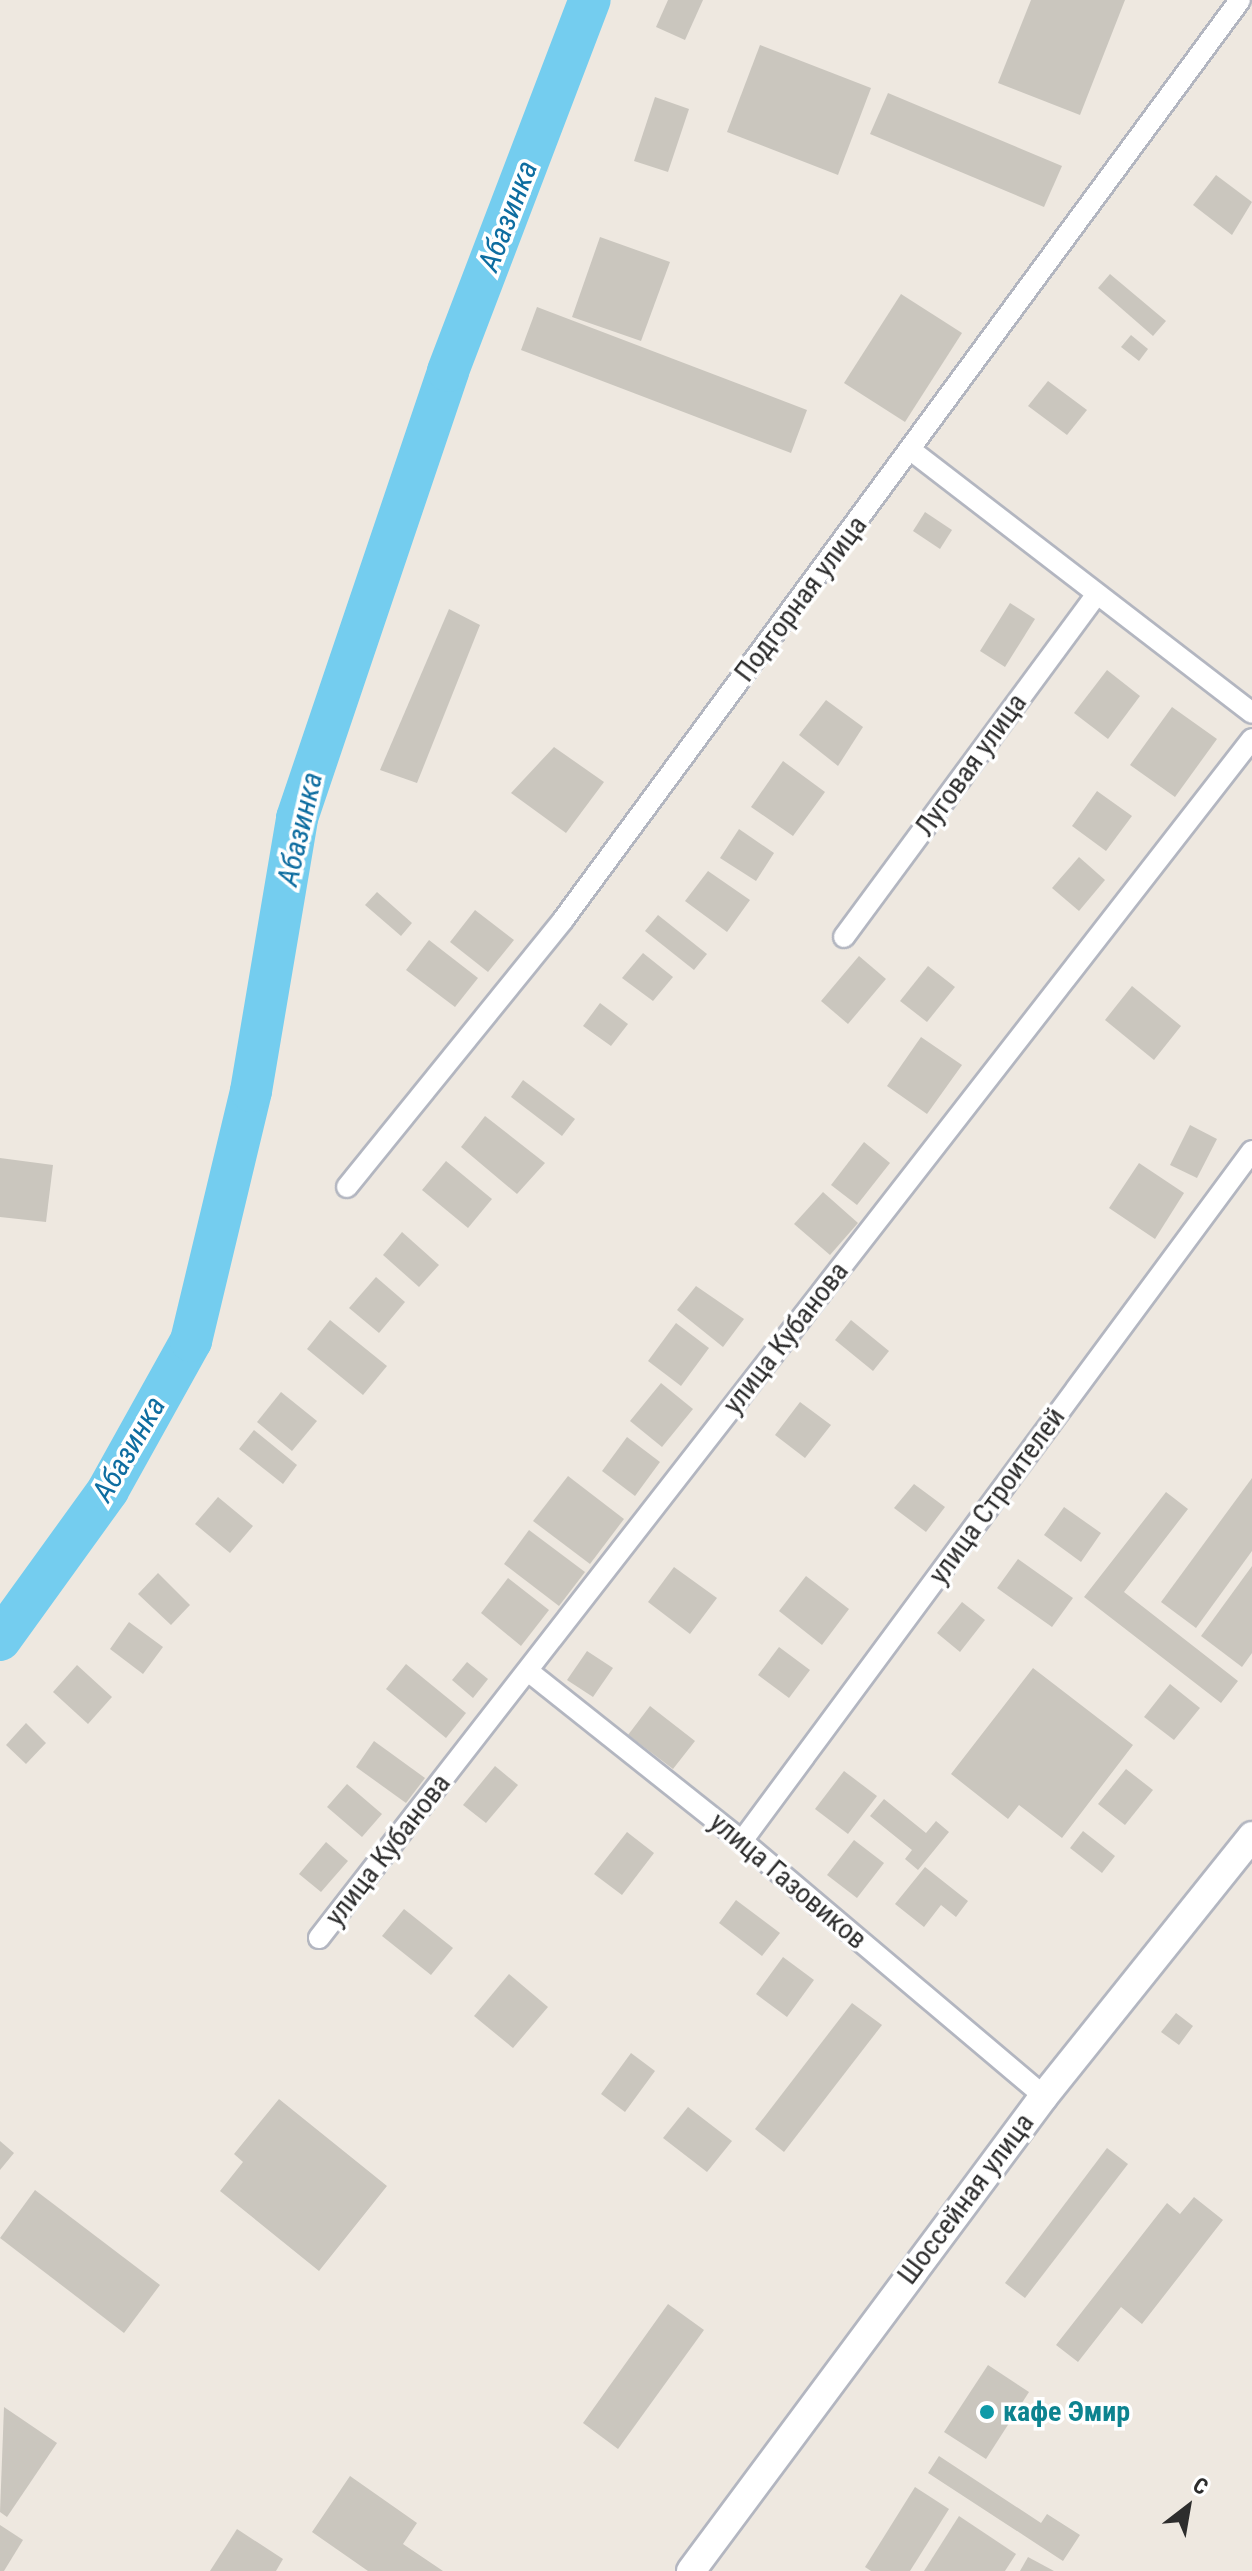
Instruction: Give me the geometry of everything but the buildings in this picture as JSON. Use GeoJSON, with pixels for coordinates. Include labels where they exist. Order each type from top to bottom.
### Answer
{"type":"FeatureCollection","features":[{"type":"Feature","properties":{"kind":"main road","name":"Шоссейная улица"},"geometry":{"type":"LineString","coordinates":[[691,2571],[1044,2096],[1252,1836]]}},
{"type":"Feature","properties":{"kind":"main road","name":"Шоссейная улица"},"geometry":{"type":"LineString","coordinates":[[703,2571],[966,2213],[1252,1850]]}},
{"type":"Feature","properties":{"kind":"street","name":"Подгорная улица"},"geometry":{"type":"LineString","coordinates":[[347,1187],[563,920],[912,451],[1240,0]]}},
{"type":"Feature","properties":{"kind":"street"},"geometry":{"type":"LineString","coordinates":[[912,451],[1252,713]]}},
{"type":"Feature","properties":{"kind":"street","name":"Луговая улица"},"geometry":{"type":"LineString","coordinates":[[844,937],[1097,594]]}},
{"type":"Feature","properties":{"kind":"street","name":"улица Кубанова"},"geometry":{"type":"LineString","coordinates":[[319,1938],[1252,739]]}},
{"type":"Feature","properties":{"kind":"street","name":"улица Строителей"},"geometry":{"type":"LineString","coordinates":[[742,1841],[1252,1151]]}},
{"type":"Feature","properties":{"kind":"street","name":"улица Газовиков"},"geometry":{"type":"LineString","coordinates":[[528,1671],[742,1841],[1044,2096]]}},
{"type":"Feature","properties":{"kind":"waterway","name":"Абазинка"},"geometry":{"type":"LineString","coordinates":[[0,1640],[108,1490],[191,1341],[251,1091],[297,818],[448,371],[590,0]]}},
{"type":"Feature","properties":{"kind":"place","name":"кафе Эмир"},"geometry":{"type":"Point","coordinates":[987,2412]}}]}
